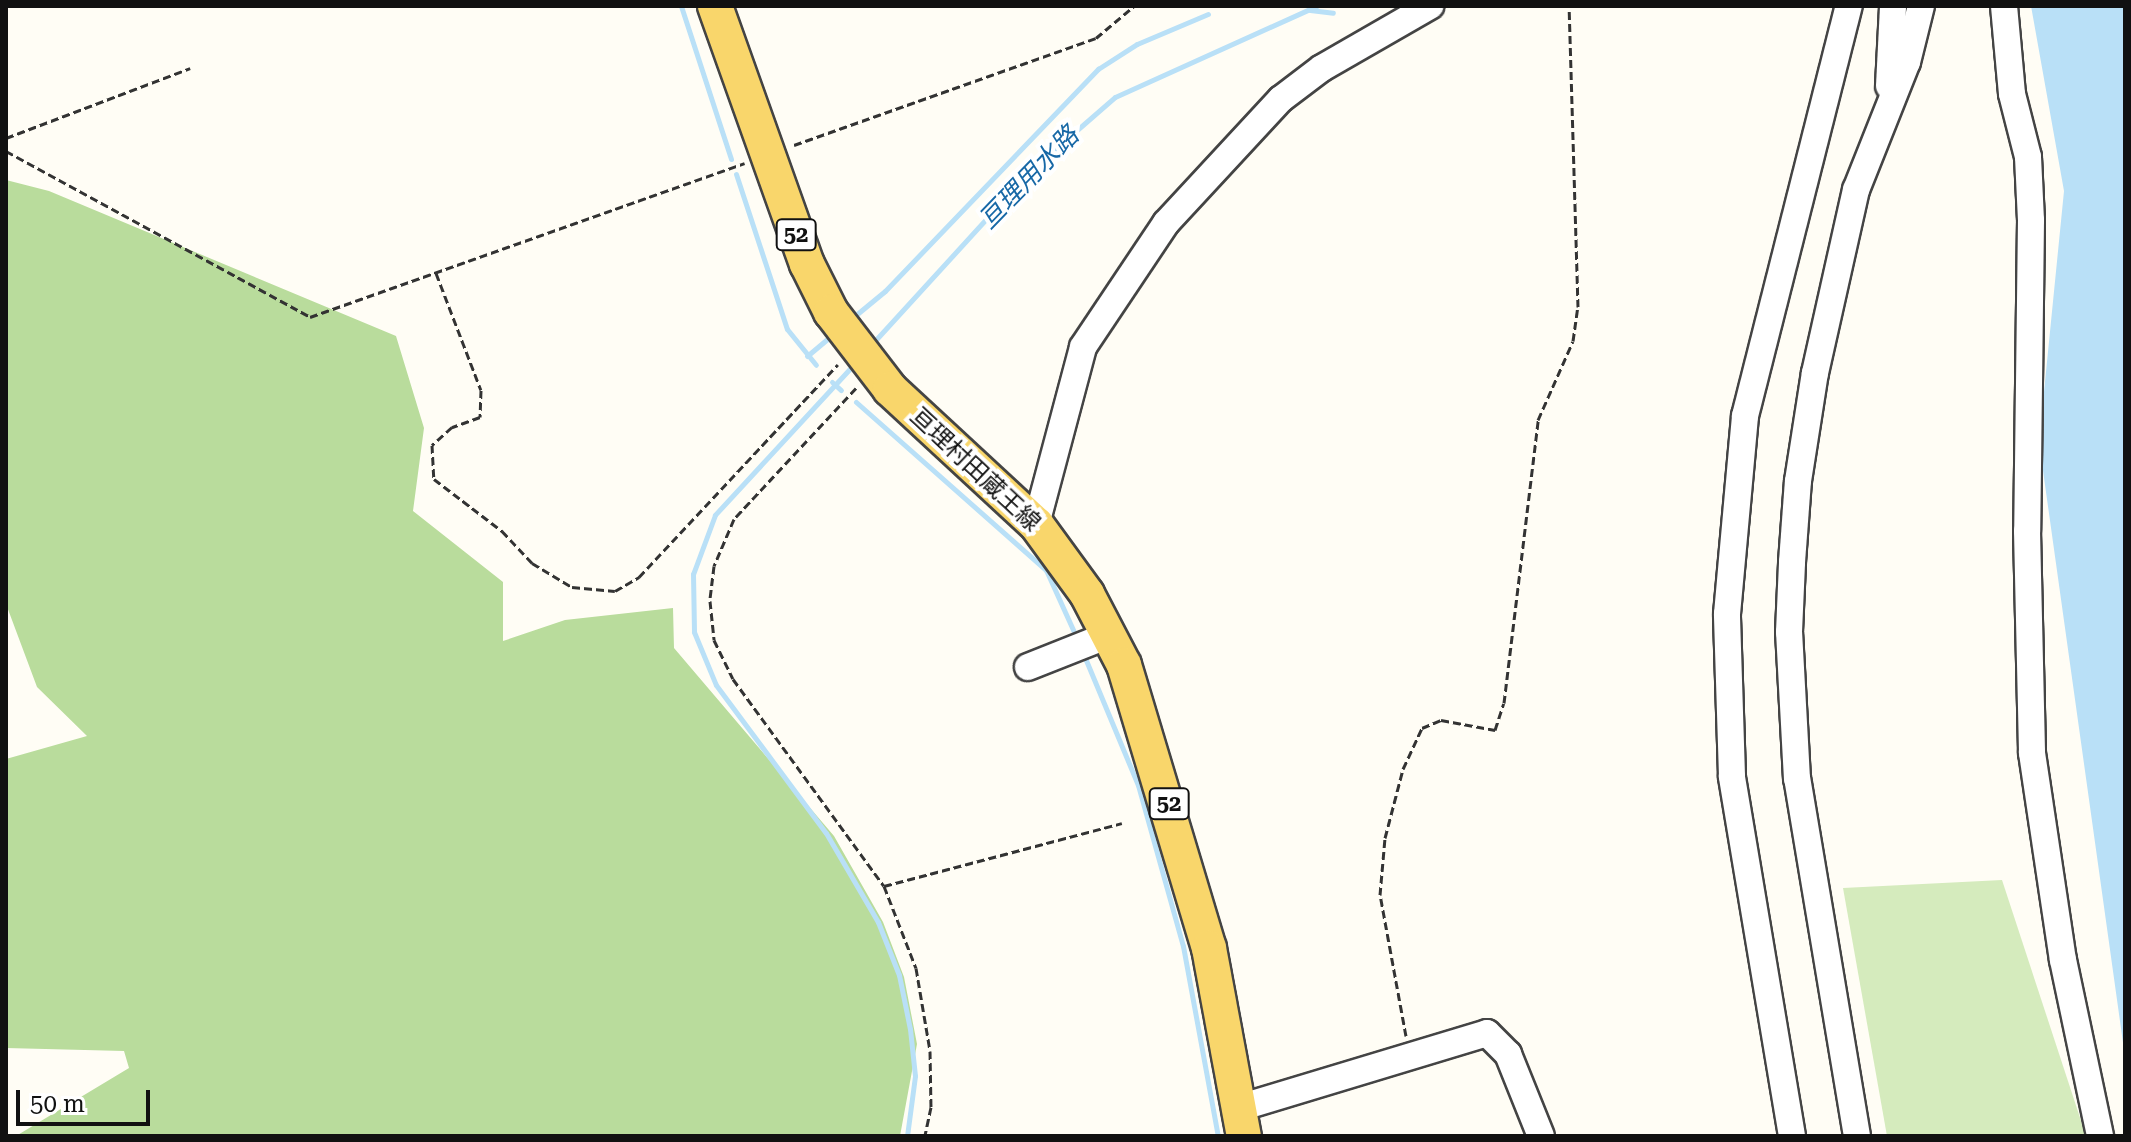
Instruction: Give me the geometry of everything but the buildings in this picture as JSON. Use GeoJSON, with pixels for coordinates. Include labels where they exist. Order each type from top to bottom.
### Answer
{"type":"FeatureCollection","features":[{"type":"Feature","properties":{"kind":"main road","name":"亘理村田蔵王線"},"geometry":{"type":"LineString","coordinates":[[715,6],[807,264],[831,312],[864,360],[1036,524],[1087,594],[1109,635],[1137,697],[1194,890],[1241,1122]]}},
{"type":"Feature","properties":{"kind":"street"},"geometry":{"type":"LineString","coordinates":[[1036,524],[1083,347],[1166,223],[1281,99],[1322,68],[1430,6]]}},
{"type":"Feature","properties":{"kind":"street"},"geometry":{"type":"LineString","coordinates":[[1792,1136],[1732,776],[1727,614],[1745,416],[1808,152],[1849,6]]}},
{"type":"Feature","properties":{"kind":"street"},"geometry":{"type":"LineString","coordinates":[[1888,103],[1893,6]]}},
{"type":"Feature","properties":{"kind":"street"},"geometry":{"type":"LineString","coordinates":[[1857,1136],[1799,793],[1789,632],[1798,481],[1815,373],[1856,190],[1888,103],[1907,62],[1921,6]]}},
{"type":"Feature","properties":{"kind":"street"},"geometry":{"type":"LineString","coordinates":[[2004,6],[2012,94],[2028,157],[2031,220],[2027,531],[2032,753],[2063,960],[2100,1136]]}},
{"type":"Feature","properties":{"kind":"street"},"geometry":{"type":"LineString","coordinates":[[1028,667],[1109,635]]}},
{"type":"Feature","properties":{"kind":"street"},"geometry":{"type":"LineString","coordinates":[[1241,1122],[1410,1055],[1479,1035],[1498,1040],[1541,1136]]}},
{"type":"Feature","properties":{"kind":"path"},"geometry":{"type":"LineString","coordinates":[[6,151],[310,317],[1096,38],[1134,6]]}},
{"type":"Feature","properties":{"kind":"path"},"geometry":{"type":"LineString","coordinates":[[1410,1055],[1380,895],[1385,838],[1403,769],[1422,728],[1441,720],[1495,730],[1504,703],[1538,420],[1573,341],[1578,307],[1569,6]]}},
{"type":"Feature","properties":{"kind":"path"},"geometry":{"type":"LineString","coordinates":[[6,138],[190,68]]}},
{"type":"Feature","properties":{"kind":"path"},"geometry":{"type":"LineString","coordinates":[[436,272],[481,390],[480,417],[452,427],[432,445],[434,479],[502,531],[532,563],[572,587],[615,591],[639,577],[864,360]]}},
{"type":"Feature","properties":{"kind":"path"},"geometry":{"type":"LineString","coordinates":[[864,360],[833,409],[734,519],[714,566],[710,601],[714,640],[733,679],[884,886],[916,968],[930,1051],[931,1107],[925,1136]]}},
{"type":"Feature","properties":{"kind":"path"},"geometry":{"type":"LineString","coordinates":[[884,886],[1122,823]]}},
{"type":"Feature","properties":{"kind":"green space"},"geometry":{"type":"Polygon","coordinates":[[[6,180],[49,191],[396,336],[424,428],[413,511],[503,582],[503,641],[565,620],[673,608],[674,648],[834,836],[883,922],[904,977],[917,1044],[900,1136],[16,1136],[129,1068],[124,1051],[6,1048],[6,759],[87,736],[37,687],[6,604],[6,180]]]}},
{"type":"Feature","properties":{"kind":"green space"},"geometry":{"type":"Polygon","coordinates":[[[2002,880],[2086,1136],[1887,1136],[1843,888],[2002,880]]]}},
{"type":"Feature","properties":{"kind":"water"},"geometry":{"type":"Polygon","coordinates":[[[2031,6],[2125,6],[2125,1057],[2039,442],[2064,191],[2031,6]]]}},
{"type":"Feature","properties":{"kind":"waterway"},"geometry":{"type":"LineString","coordinates":[[681,6],[731,159]]}},
{"type":"Feature","properties":{"kind":"waterway","name":"亘理用水路"},"geometry":{"type":"LineString","coordinates":[[871,345],[1031,170],[1115,97],[1317,6]]}},
{"type":"Feature","properties":{"kind":"waterway"},"geometry":{"type":"LineString","coordinates":[[1310,10],[1333,13]]}},
{"type":"Feature","properties":{"kind":"waterway"},"geometry":{"type":"LineString","coordinates":[[851,319],[885,291],[1098,69],[1137,44],[1208,14]]}},
{"type":"Feature","properties":{"kind":"waterway"},"geometry":{"type":"LineString","coordinates":[[736,174],[787,329],[816,365]]}},
{"type":"Feature","properties":{"kind":"waterway"},"geometry":{"type":"LineString","coordinates":[[807,356],[834,333]]}},
{"type":"Feature","properties":{"kind":"waterway"},"geometry":{"type":"LineString","coordinates":[[856,362],[715,515],[693,574],[694,632],[716,685],[826,833],[878,922],[899,975],[910,1029],[915,1076],[907,1136]]}},
{"type":"Feature","properties":{"kind":"waterway","name":"亘理用水路"},"geometry":{"type":"LineString","coordinates":[[832,382],[841,390]]}},
{"type":"Feature","properties":{"kind":"waterway"},"geometry":{"type":"LineString","coordinates":[[856,402],[1046,570],[1078,641]]}},
{"type":"Feature","properties":{"kind":"waterway"},"geometry":{"type":"LineString","coordinates":[[1083,653],[1138,785],[1183,946],[1218,1136]]}}]}
